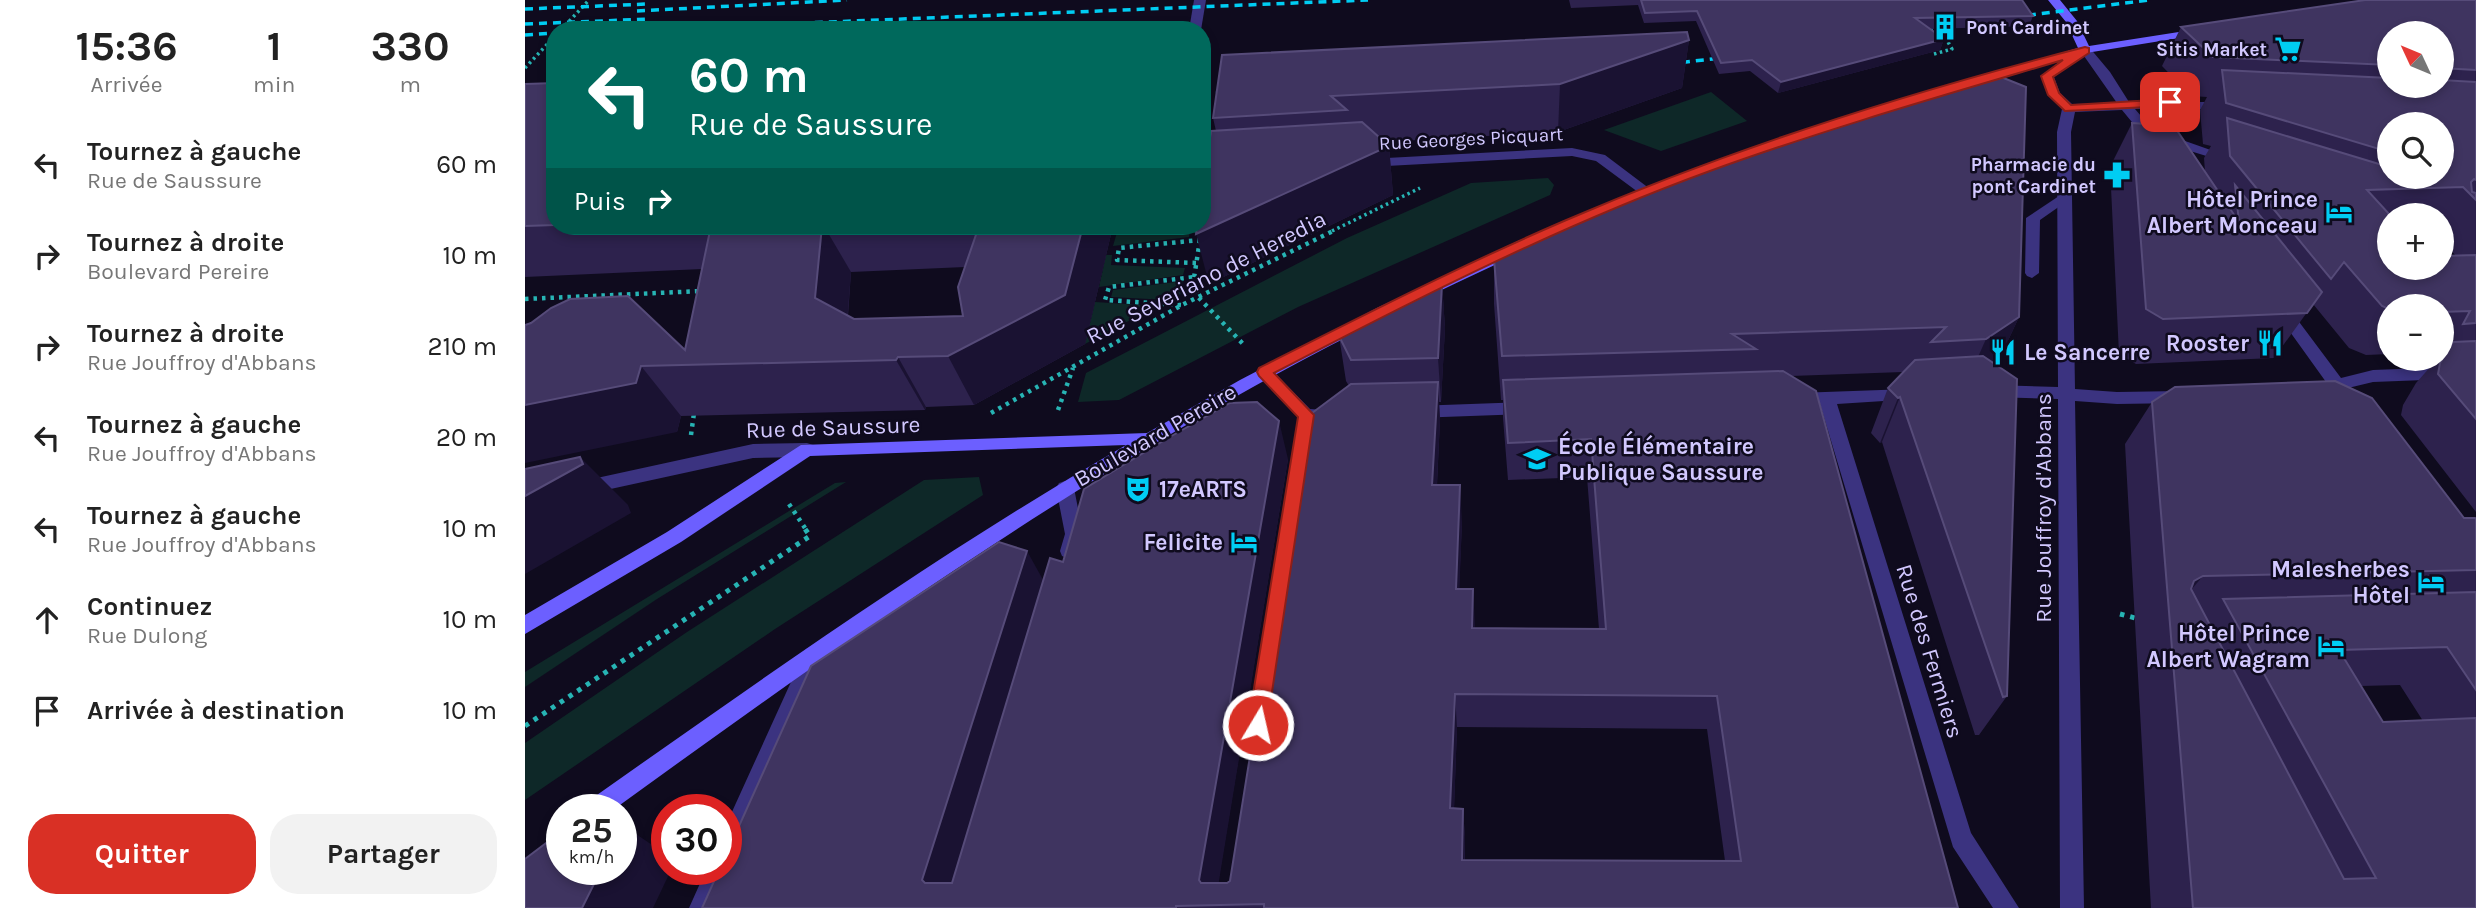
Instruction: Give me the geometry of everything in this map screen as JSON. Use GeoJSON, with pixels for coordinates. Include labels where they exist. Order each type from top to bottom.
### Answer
{"type":"FeatureCollection","features":[{"type":"Feature","properties":{"kind":"main road"},"geometry":{"type":"LineString","coordinates":[[2054,0],[2071,21],[2085,50]]}},
{"type":"Feature","properties":{"kind":"main road"},"geometry":{"type":"LineString","coordinates":[[1957,88],[2085,50],[2215,30]]}},
{"type":"Feature","properties":{"kind":"main road","name":"Boulevard Pereire"},"geometry":{"type":"LineString","coordinates":[[618,794],[813,655],[1065,488],[1147,438],[1264,372],[1416,293],[1570,223],[1682,178]]}},
{"type":"Feature","properties":{"kind":"main road","name":"Rue de Saussure"},"geometry":{"type":"LineString","coordinates":[[807,450],[1147,438]]}},
{"type":"Feature","properties":{"kind":"main road"},"geometry":{"type":"LineString","coordinates":[[525,625],[674,537],[807,450]]}},
{"type":"Feature","properties":{"kind":"street"},"geometry":{"type":"LineString","coordinates":[[1196,21],[1200,0]]}},
{"type":"Feature","properties":{"kind":"street"},"geometry":{"type":"LineString","coordinates":[[2167,157],[2126,107],[2106,75],[2085,50],[2047,76],[2054,95],[2069,108],[2126,107],[2170,102],[2240,106]]}},
{"type":"Feature","properties":{"kind":"street","name":"Rue Jouffroy d'Abbans"},"geometry":{"type":"LineString","coordinates":[[2069,108],[2064,132],[2071,908]]}},
{"type":"Feature","properties":{"kind":"street"},"geometry":{"type":"LineString","coordinates":[[2149,134],[2245,164]]}},
{"type":"Feature","properties":{"kind":"street","name":"Rue Georges Picquart"},"geometry":{"type":"LineString","coordinates":[[1356,164],[1572,152],[1600,158],[1647,192]]}},
{"type":"Feature","properties":{"kind":"street"},"geometry":{"type":"LineString","coordinates":[[2032,273],[2033,218],[2065,196]]}},
{"type":"Feature","properties":{"kind":"street"},"geometry":{"type":"LineString","coordinates":[[2274,299],[2357,411]]}},
{"type":"Feature","properties":{"kind":"street"},"geometry":{"type":"LineString","coordinates":[[1264,372],[1306,415],[1349,414]]}},
{"type":"Feature","properties":{"kind":"street"},"geometry":{"type":"LineString","coordinates":[[2306,393],[2373,376],[2476,372]]}},
{"type":"Feature","properties":{"kind":"street"},"geometry":{"type":"LineString","coordinates":[[1972,392],[2015,390],[2117,398],[2197,397]]}},
{"type":"Feature","properties":{"kind":"street"},"geometry":{"type":"LineString","coordinates":[[1785,400],[1932,393]]}},
{"type":"Feature","properties":{"kind":"street","name":"Rue des Fermiers"},"geometry":{"type":"LineString","coordinates":[[1827,398],[1961,839],[2007,908]]}},
{"type":"Feature","properties":{"kind":"street"},"geometry":{"type":"LineString","coordinates":[[1400,412],[1541,407]]}},
{"type":"Feature","properties":{"kind":"street"},"geometry":{"type":"LineString","coordinates":[[1302,437],[1306,415]]}},
{"type":"Feature","properties":{"kind":"street","name":"Rue de Saussure"},"geometry":{"type":"LineString","coordinates":[[564,492],[753,451],[807,450]]}},
{"type":"Feature","properties":{"kind":"street"},"geometry":{"type":"LineString","coordinates":[[1063,574],[1075,534],[1065,488]]}},
{"type":"Feature","properties":{"kind":"street"},"geometry":{"type":"LineString","coordinates":[[742,816],[813,655]]}},
{"type":"Feature","properties":{"kind":"street"},"geometry":{"type":"LineString","coordinates":[[701,908],[711,885]]}},
{"type":"Feature","properties":{"kind":"path"},"geometry":{"type":"LineString","coordinates":[[569,21],[589,0]]}},
{"type":"Feature","properties":{"kind":"path"},"geometry":{"type":"LineString","coordinates":[[1934,54],[1952,49],[1944,36]]}},
{"type":"Feature","properties":{"kind":"path"},"geometry":{"type":"LineString","coordinates":[[1940,42],[1947,40]]}},
{"type":"Feature","properties":{"kind":"path"},"geometry":{"type":"LineString","coordinates":[[525,68],[546,46]]}},
{"type":"Feature","properties":{"kind":"path","name":"Rue Severiano de Heredia"},"geometry":{"type":"LineString","coordinates":[[991,413],[1182,305],[1429,184]]}},
{"type":"Feature","properties":{"kind":"path"},"geometry":{"type":"LineString","coordinates":[[1200,235],[1193,289],[1245,346]]}},
{"type":"Feature","properties":{"kind":"path"},"geometry":{"type":"LineString","coordinates":[[1196,263],[1117,260],[1119,248],[1200,240]]}},
{"type":"Feature","properties":{"kind":"path"},"geometry":{"type":"LineString","coordinates":[[1182,305],[1105,300],[1109,287],[1193,277]]}},
{"type":"Feature","properties":{"kind":"path"},"geometry":{"type":"LineString","coordinates":[[525,299],[703,290]]}},
{"type":"Feature","properties":{"kind":"path"},"geometry":{"type":"LineString","coordinates":[[1058,410],[1074,366]]}},
{"type":"Feature","properties":{"kind":"path"},"geometry":{"type":"LineString","coordinates":[[690,440],[695,407]]}},
{"type":"Feature","properties":{"kind":"path"},"geometry":{"type":"LineString","coordinates":[[525,726],[810,536],[789,504]]}},
{"type":"Feature","properties":{"kind":"path"},"geometry":{"type":"LineString","coordinates":[[2120,614],[2147,621]]}},
{"type":"Feature","properties":{"kind":"green space"},"geometry":{"type":"Polygon","coordinates":[[[1711,92],[1747,121],[1661,151],[1604,130],[1711,92]]]}},
{"type":"Feature","properties":{"kind":"green space"},"geometry":{"type":"Polygon","coordinates":[[[1548,178],[1554,185],[1550,195],[1298,307],[1119,400],[1078,402],[1086,373],[1347,238],[1471,183],[1548,178]]]}},
{"type":"Feature","properties":{"kind":"green space"},"geometry":{"type":"Polygon","coordinates":[[[1116,235],[1189,235],[1189,237],[1113,246],[1116,235]]]}},
{"type":"Feature","properties":{"kind":"green space"},"geometry":{"type":"Polygon","coordinates":[[[1106,255],[1112,255],[1111,265],[1185,268],[1183,275],[1099,287],[1106,255]]]}},
{"type":"Feature","properties":{"kind":"green space"},"geometry":{"type":"Polygon","coordinates":[[[1183,281],[1181,294],[1168,300],[1111,297],[1113,290],[1183,281]]]}},
{"type":"Feature","properties":{"kind":"green space"},"geometry":{"type":"Polygon","coordinates":[[[1095,302],[1157,306],[1085,344],[1095,302]]]}},
{"type":"Feature","properties":{"kind":"green space"},"geometry":{"type":"Polygon","coordinates":[[[979,477],[983,495],[775,629],[525,800],[525,743],[687,632],[924,480],[979,477]]]}},
{"type":"Feature","properties":{"kind":"green space"},"geometry":{"type":"Polygon","coordinates":[[[846,482],[657,599],[525,687],[525,672],[835,483],[846,482]]]}},
{"type":"Feature","properties":{"kind":"building"},"geometry":{"type":"Polygon","coordinates":[[[1641,0],[2022,0],[2033,16],[1915,18],[1944,39],[1781,82],[1752,60],[1721,63],[1697,11],[1645,13],[1641,0]]]}},
{"type":"Feature","properties":{"kind":"building"},"geometry":{"type":"Polygon","coordinates":[[[2365,0],[2476,0],[2476,70],[2454,69],[2454,21],[2377,21],[2377,64],[2213,57],[2181,27],[2365,0]]]}},
{"type":"Feature","properties":{"kind":"building"},"geometry":{"type":"Polygon","coordinates":[[[1687,32],[1689,40],[1560,84],[1331,96],[1347,110],[1213,118],[1222,55],[1687,32]]]}},
{"type":"Feature","properties":{"kind":"building"},"geometry":{"type":"Polygon","coordinates":[[[2222,70],[2377,77],[2377,98],[2454,98],[2454,81],[2476,82],[2476,180],[2471,182],[2476,200],[2463,187],[2454,187],[2454,112],[2377,112],[2377,148],[2226,103],[2222,70]]]}},
{"type":"Feature","properties":{"kind":"building"},"geometry":{"type":"Polygon","coordinates":[[[1991,73],[2026,87],[2019,317],[1986,339],[1931,342],[1946,327],[1732,334],[1756,349],[1502,356],[1494,259],[1664,184],[1858,113],[1991,73]]]}},
{"type":"Feature","properties":{"kind":"building"},"geometry":{"type":"Polygon","coordinates":[[[546,83],[546,225],[525,226],[525,84],[546,83]]]}},
{"type":"Feature","properties":{"kind":"building"},"geometry":{"type":"Polygon","coordinates":[[[2227,118],[2377,163],[2377,189],[2399,189],[2367,190],[2379,203],[2377,280],[2454,280],[2454,256],[2476,255],[2476,323],[2463,324],[2470,311],[2454,312],[2454,294],[2377,294],[2377,300],[2344,262],[2331,279],[2230,156],[2227,118]]]}},
{"type":"Feature","properties":{"kind":"building"},"geometry":{"type":"Polygon","coordinates":[[[1362,122],[1389,146],[1211,227],[1211,131],[1362,122]]]}},
{"type":"Feature","properties":{"kind":"building"},"geometry":{"type":"Polygon","coordinates":[[[2132,123],[2174,126],[2239,222],[2235,185],[2322,292],[2307,313],[2163,319],[2146,309],[2132,123]]]}},
{"type":"Feature","properties":{"kind":"building"},"geometry":{"type":"Polygon","coordinates":[[[709,235],[821,235],[815,298],[854,319],[963,316],[958,287],[976,235],[1081,235],[1065,295],[948,356],[898,357],[896,360],[641,366],[636,383],[525,405],[525,325],[570,299],[628,296],[685,350],[709,235]]]}},
{"type":"Feature","properties":{"kind":"building"},"geometry":{"type":"Polygon","coordinates":[[[1442,283],[1438,358],[1351,360],[1339,336],[1442,283]]]}},
{"type":"Feature","properties":{"kind":"building"},"geometry":{"type":"Polygon","coordinates":[[[2476,341],[2476,419],[2438,374],[2439,371],[2454,371],[2454,342],[2476,341]]]}},
{"type":"Feature","properties":{"kind":"building"},"geometry":{"type":"Polygon","coordinates":[[[1983,356],[2017,379],[2007,696],[2003,697],[1900,397],[1888,388],[1915,360],[1983,356]]]}},
{"type":"Feature","properties":{"kind":"building"},"geometry":{"type":"Polygon","coordinates":[[[1783,371],[1816,391],[1958,908],[1264,908],[1264,904],[1176,908],[702,908],[712,885],[742,885],[742,819],[811,666],[999,542],[1027,551],[922,880],[925,883],[952,883],[1050,558],[1063,562],[1084,489],[1230,403],[1257,402],[1279,421],[1199,880],[1201,883],[1227,883],[1230,881],[1304,419],[1351,384],[1438,382],[1432,485],[1460,485],[1456,589],[1473,589],[1472,628],[1606,629],[1591,439],[1508,443],[1503,380],[1783,371]],[[1455,694],[1450,808],[1463,809],[1462,860],[1741,861],[1717,696],[1455,694]]]}},
{"type":"Feature","properties":{"kind":"building"},"geometry":{"type":"Polygon","coordinates":[[[2335,381],[2372,398],[2464,518],[2476,519],[2476,570],[2203,576],[2194,581],[2191,589],[2344,879],[2376,878],[2223,599],[2476,592],[2476,690],[2447,647],[2339,650],[2383,722],[2476,718],[2476,908],[2193,908],[2152,402],[2175,387],[2335,381]]]}},
{"type":"Feature","properties":{"kind":"building"},"geometry":{"type":"Polygon","coordinates":[[[580,457],[583,464],[525,496],[525,469],[580,457]]]}},
{"type":"Feature","properties":{"kind":"building"},"geometry":{"type":"Polygon","coordinates":[[[546,843],[546,885],[594,885],[582,908],[525,908],[525,859],[546,843]]]}},
{"type":"Feature","properties":{"kind":"railway"},"geometry":{"type":"LineString","coordinates":[[637,11],[847,0]]}},
{"type":"Feature","properties":{"kind":"railway"},"geometry":{"type":"LineString","coordinates":[[854,21],[1368,0]]}},
{"type":"Feature","properties":{"kind":"railway"},"geometry":{"type":"LineString","coordinates":[[2014,17],[2150,0]]}},
{"type":"Feature","properties":{"kind":"railway"},"geometry":{"type":"LineString","coordinates":[[525,9],[647,4]]}},
{"type":"Feature","properties":{"kind":"railway"},"geometry":{"type":"LineString","coordinates":[[600,21],[650,19]]}},
{"type":"Feature","properties":{"kind":"railway"},"geometry":{"type":"LineString","coordinates":[[525,24],[546,23]]}},
{"type":"Feature","properties":{"kind":"railway"},"geometry":{"type":"LineString","coordinates":[[1911,33],[1959,25]]}},
{"type":"Feature","properties":{"kind":"railway"},"geometry":{"type":"LineString","coordinates":[[525,35],[546,34]]}},
{"type":"Feature","properties":{"kind":"railway"},"geometry":{"type":"LineString","coordinates":[[1668,64],[1730,57]]}},
{"type":"Feature","properties":{"kind":"railway"},"geometry":{"type":"LineString","coordinates":[[1211,93],[1235,92]]}},
{"type":"Feature","properties":{"kind":"place","name":"Pont Cardinet"},"geometry":{"type":"Point","coordinates":[1945,27]}},
{"type":"Feature","properties":{"kind":"place","name":"Sitis Market"},"geometry":{"type":"Point","coordinates":[2288,49]}},
{"type":"Feature","properties":{"kind":"place","name":"Pharmacie du pont Cardinet"},"geometry":{"type":"Point","coordinates":[2117,175]}},
{"type":"Feature","properties":{"kind":"place","name":"Hôtel Prince Albert Monceau"},"geometry":{"type":"Point","coordinates":[2339,212]}},
{"type":"Feature","properties":{"kind":"place","name":"Rooster"},"geometry":{"type":"Point","coordinates":[2270,343]}},
{"type":"Feature","properties":{"kind":"place","name":"Le Sancerre"},"geometry":{"type":"Point","coordinates":[2003,352]}},
{"type":"Feature","properties":{"kind":"place","name":"École Élémentaire Publique Saussure"},"geometry":{"type":"Point","coordinates":[1537,459]}},
{"type":"Feature","properties":{"kind":"place","name":"17eARTS"},"geometry":{"type":"Point","coordinates":[1138,489]}},
{"type":"Feature","properties":{"kind":"place","name":"Felicite"},"geometry":{"type":"Point","coordinates":[1244,542]}},
{"type":"Feature","properties":{"kind":"place","name":"Malesherbes Hôtel"},"geometry":{"type":"Point","coordinates":[2431,582]}},
{"type":"Feature","properties":{"kind":"place","name":"Hôtel Prince Albert Wagram"},"geometry":{"type":"Point","coordinates":[2331,646]}},
{"type":"Feature","properties":{"kind":"route"},"geometry":{"type":"LineString","coordinates":[[1258,725],[1306,415],[1264,372],[1416,293],[1570,223],[1705,169],[1892,106],[2085,50],[2047,76],[2054,95],[2069,108],[2126,107],[2170,102]]}}]}
